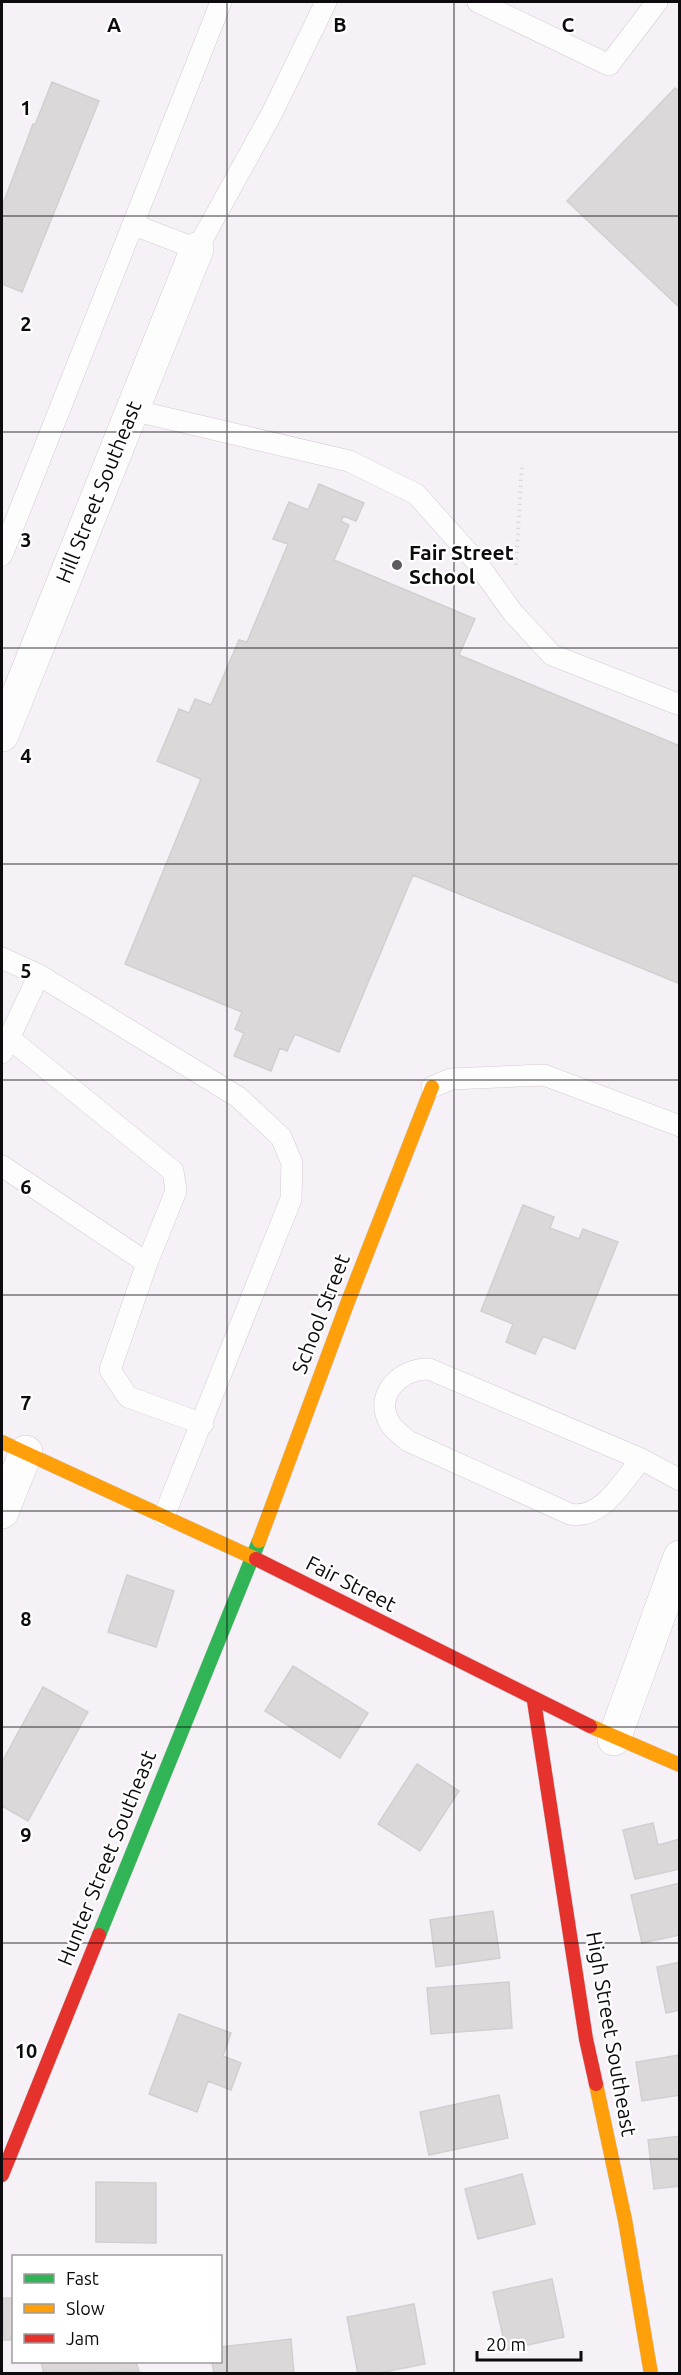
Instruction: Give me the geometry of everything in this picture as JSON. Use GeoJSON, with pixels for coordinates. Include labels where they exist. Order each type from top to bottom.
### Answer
{"type":"FeatureCollection","features":[{"type":"Feature","properties":{"kind":"street","name":"Hill Street Southeast"},"geometry":{"type":"LineString","coordinates":[[2,735],[197,249]]}},
{"type":"Feature","properties":{"kind":"street","name":"School Street"},"geometry":{"type":"LineString","coordinates":[[252,1557],[432,1088]]}},
{"type":"Feature","properties":{"kind":"street","name":"Fair Street"},"geometry":{"type":"LineString","coordinates":[[14,1447],[252,1557],[534,1701],[614,1739],[680,1765]]}},
{"type":"Feature","properties":{"kind":"street"},"geometry":{"type":"LineString","coordinates":[[2,1512],[14,1447]]}},
{"type":"Feature","properties":{"kind":"street","name":"Hunter Street Southeast"},"geometry":{"type":"LineString","coordinates":[[2,2175],[252,1557]]}},
{"type":"Feature","properties":{"kind":"street"},"geometry":{"type":"LineString","coordinates":[[614,1739],[680,1557]]}},
{"type":"Feature","properties":{"kind":"street","name":"High Street Southeast"},"geometry":{"type":"LineString","coordinates":[[534,1701],[586,2039],[625,2220],[651,2373]]}},
{"type":"Feature","properties":{"kind":"lane"},"geometry":{"type":"LineString","coordinates":[[2,555],[221,2]]}},
{"type":"Feature","properties":{"kind":"lane"},"geometry":{"type":"LineString","coordinates":[[134,225],[197,249],[272,113],[326,2]]}},
{"type":"Feature","properties":{"kind":"lane"},"geometry":{"type":"LineString","coordinates":[[478,2],[609,64],[657,2]]}},
{"type":"Feature","properties":{"kind":"lane"},"geometry":{"type":"LineString","coordinates":[[132,410],[349,460],[416,494],[476,560],[513,613],[552,655],[680,705]]}},
{"type":"Feature","properties":{"kind":"lane"},"geometry":{"type":"LineString","coordinates":[[2,958],[39,975],[238,1097],[281,1137],[292,1162],[291,1199],[203,1424],[164,1516]]}},
{"type":"Feature","properties":{"kind":"lane"},"geometry":{"type":"LineString","coordinates":[[39,975],[5,1046],[173,1170],[176,1191],[147,1263],[110,1370],[128,1397],[203,1424]]}},
{"type":"Feature","properties":{"kind":"lane"},"geometry":{"type":"LineString","coordinates":[[432,1088],[451,1079],[544,1075],[680,1126]]}},
{"type":"Feature","properties":{"kind":"lane"},"geometry":{"type":"LineString","coordinates":[[2,1167],[147,1263]]}},
{"type":"Feature","properties":{"kind":"lane"},"geometry":{"type":"LineString","coordinates":[[641,1459],[597,1509],[580,1516],[570,1514],[408,1441],[392,1426],[384,1410],[387,1394],[399,1376],[415,1368],[429,1368],[641,1459],[680,1480]]}},
{"type":"Feature","properties":{"kind":"path"},"geometry":{"type":"LineString","coordinates":[[516,565],[522,464]]}},
{"type":"Feature","properties":{"kind":"building"},"geometry":{"type":"Polygon","coordinates":[[[52,82],[99,101],[22,292],[2,284],[2,207],[33,124],[35,125],[52,82]]]}},
{"type":"Feature","properties":{"kind":"building"},"geometry":{"type":"Polygon","coordinates":[[[675,88],[680,92],[680,308],[567,201],[675,88]]]}},
{"type":"Feature","properties":{"kind":"building"},"geometry":{"type":"Polygon","coordinates":[[[319,484],[364,503],[356,521],[343,516],[341,521],[349,525],[334,560],[475,619],[459,655],[680,746],[680,984],[413,875],[339,1052],[295,1034],[287,1051],[280,1048],[271,1071],[234,1056],[244,1033],[235,1029],[242,1012],[125,964],[201,779],[157,761],[179,709],[189,713],[195,699],[211,705],[239,640],[247,642],[288,544],[273,539],[289,502],[308,510],[319,484]]]}},
{"type":"Feature","properties":{"kind":"building"},"geometry":{"type":"Polygon","coordinates":[[[523,1205],[554,1217],[550,1228],[579,1239],[583,1229],[618,1242],[575,1349],[543,1336],[535,1354],[506,1342],[513,1324],[481,1311],[523,1205]]]}},
{"type":"Feature","properties":{"kind":"building"},"geometry":{"type":"Polygon","coordinates":[[[127,1575],[174,1591],[156,1647],[108,1632],[127,1575]]]}},
{"type":"Feature","properties":{"kind":"building"},"geometry":{"type":"Polygon","coordinates":[[[293,1666],[368,1713],[340,1758],[265,1711],[293,1666]]]}},
{"type":"Feature","properties":{"kind":"building"},"geometry":{"type":"Polygon","coordinates":[[[43,1687],[88,1712],[28,1821],[2,1806],[2,1762],[43,1687]]]}},
{"type":"Feature","properties":{"kind":"building"},"geometry":{"type":"Polygon","coordinates":[[[417,1764],[459,1791],[420,1851],[378,1824],[417,1764]]]}},
{"type":"Feature","properties":{"kind":"building"},"geometry":{"type":"Polygon","coordinates":[[[653,1823],[658,1845],[680,1839],[680,1869],[635,1879],[623,1830],[653,1823]]]}},
{"type":"Feature","properties":{"kind":"building"},"geometry":{"type":"Polygon","coordinates":[[[680,1883],[680,1935],[642,1943],[631,1895],[680,1883]]]}},
{"type":"Feature","properties":{"kind":"building"},"geometry":{"type":"Polygon","coordinates":[[[493,1911],[500,1958],[436,1967],[430,1920],[493,1911]]]}},
{"type":"Feature","properties":{"kind":"building"},"geometry":{"type":"Polygon","coordinates":[[[680,1962],[680,2010],[666,2013],[657,1967],[680,1962]]]}},
{"type":"Feature","properties":{"kind":"building"},"geometry":{"type":"Polygon","coordinates":[[[509,1982],[512,2028],[431,2034],[427,1988],[509,1982]]]}},
{"type":"Feature","properties":{"kind":"building"},"geometry":{"type":"Polygon","coordinates":[[[179,2014],[231,2033],[223,2056],[241,2063],[231,2090],[208,2081],[197,2112],[149,2094],[179,2014]]]}},
{"type":"Feature","properties":{"kind":"building"},"geometry":{"type":"Polygon","coordinates":[[[680,2055],[680,2095],[642,2101],[636,2062],[680,2055]]]}},
{"type":"Feature","properties":{"kind":"building"},"geometry":{"type":"Polygon","coordinates":[[[499,2095],[508,2138],[429,2155],[420,2112],[499,2095]]]}},
{"type":"Feature","properties":{"kind":"building"},"geometry":{"type":"Polygon","coordinates":[[[680,2136],[680,2186],[654,2189],[648,2140],[680,2136]]]}},
{"type":"Feature","properties":{"kind":"building"},"geometry":{"type":"Polygon","coordinates":[[[522,2174],[535,2224],[478,2239],[465,2189],[522,2174]]]}},
{"type":"Feature","properties":{"kind":"building"},"geometry":{"type":"Polygon","coordinates":[[[96,2182],[156,2183],[156,2243],[96,2242],[96,2182]]]}},
{"type":"Feature","properties":{"kind":"building"},"geometry":{"type":"Polygon","coordinates":[[[552,2279],[564,2337],[506,2350],[493,2292],[552,2279]]]}},
{"type":"Feature","properties":{"kind":"building"},"geometry":{"type":"Polygon","coordinates":[[[3,2298],[12,2298],[12,2340],[4,2340],[3,2298]]]}},
{"type":"Feature","properties":{"kind":"building"},"geometry":{"type":"Polygon","coordinates":[[[414,2304],[425,2364],[374,2374],[358,2374],[347,2317],[414,2304]]]}},
{"type":"Feature","properties":{"kind":"building"},"geometry":{"type":"Polygon","coordinates":[[[291,2339],[294,2374],[214,2374],[212,2363],[222,2363],[222,2347],[291,2339]]]}},
{"type":"Feature","properties":{"kind":"building"},"geometry":{"type":"Polygon","coordinates":[[[41,2363],[136,2363],[139,2371],[44,2374],[41,2363]]]}},
{"type":"Feature","properties":{"kind":"traffic: fast"},"geometry":{"type":"LineString","coordinates":[[99,1935],[259,1541]]}},
{"type":"Feature","properties":{"kind":"traffic: slow"},"geometry":{"type":"LineString","coordinates":[[259,1541],[347,1304],[432,1087]]}},
{"type":"Feature","properties":{"kind":"traffic: slow"},"geometry":{"type":"LineString","coordinates":[[2,1442],[256,1559]]}},
{"type":"Feature","properties":{"kind":"traffic: slow"},"geometry":{"type":"LineString","coordinates":[[590,1726],[680,1765]]}},
{"type":"Feature","properties":{"kind":"traffic: slow"},"geometry":{"type":"LineString","coordinates":[[596,2084],[625,2220],[651,2374]]}},
{"type":"Feature","properties":{"kind":"traffic: jam"},"geometry":{"type":"LineString","coordinates":[[256,1559],[590,1726]]}},
{"type":"Feature","properties":{"kind":"traffic: jam"},"geometry":{"type":"LineString","coordinates":[[534,1701],[586,2039],[596,2084]]}},
{"type":"Feature","properties":{"kind":"traffic: jam"},"geometry":{"type":"LineString","coordinates":[[2,2175],[99,1935]]}},
{"type":"Feature","properties":{"kind":"place","name":"Fair Street School"},"geometry":{"type":"Point","coordinates":[397,565]}}]}
